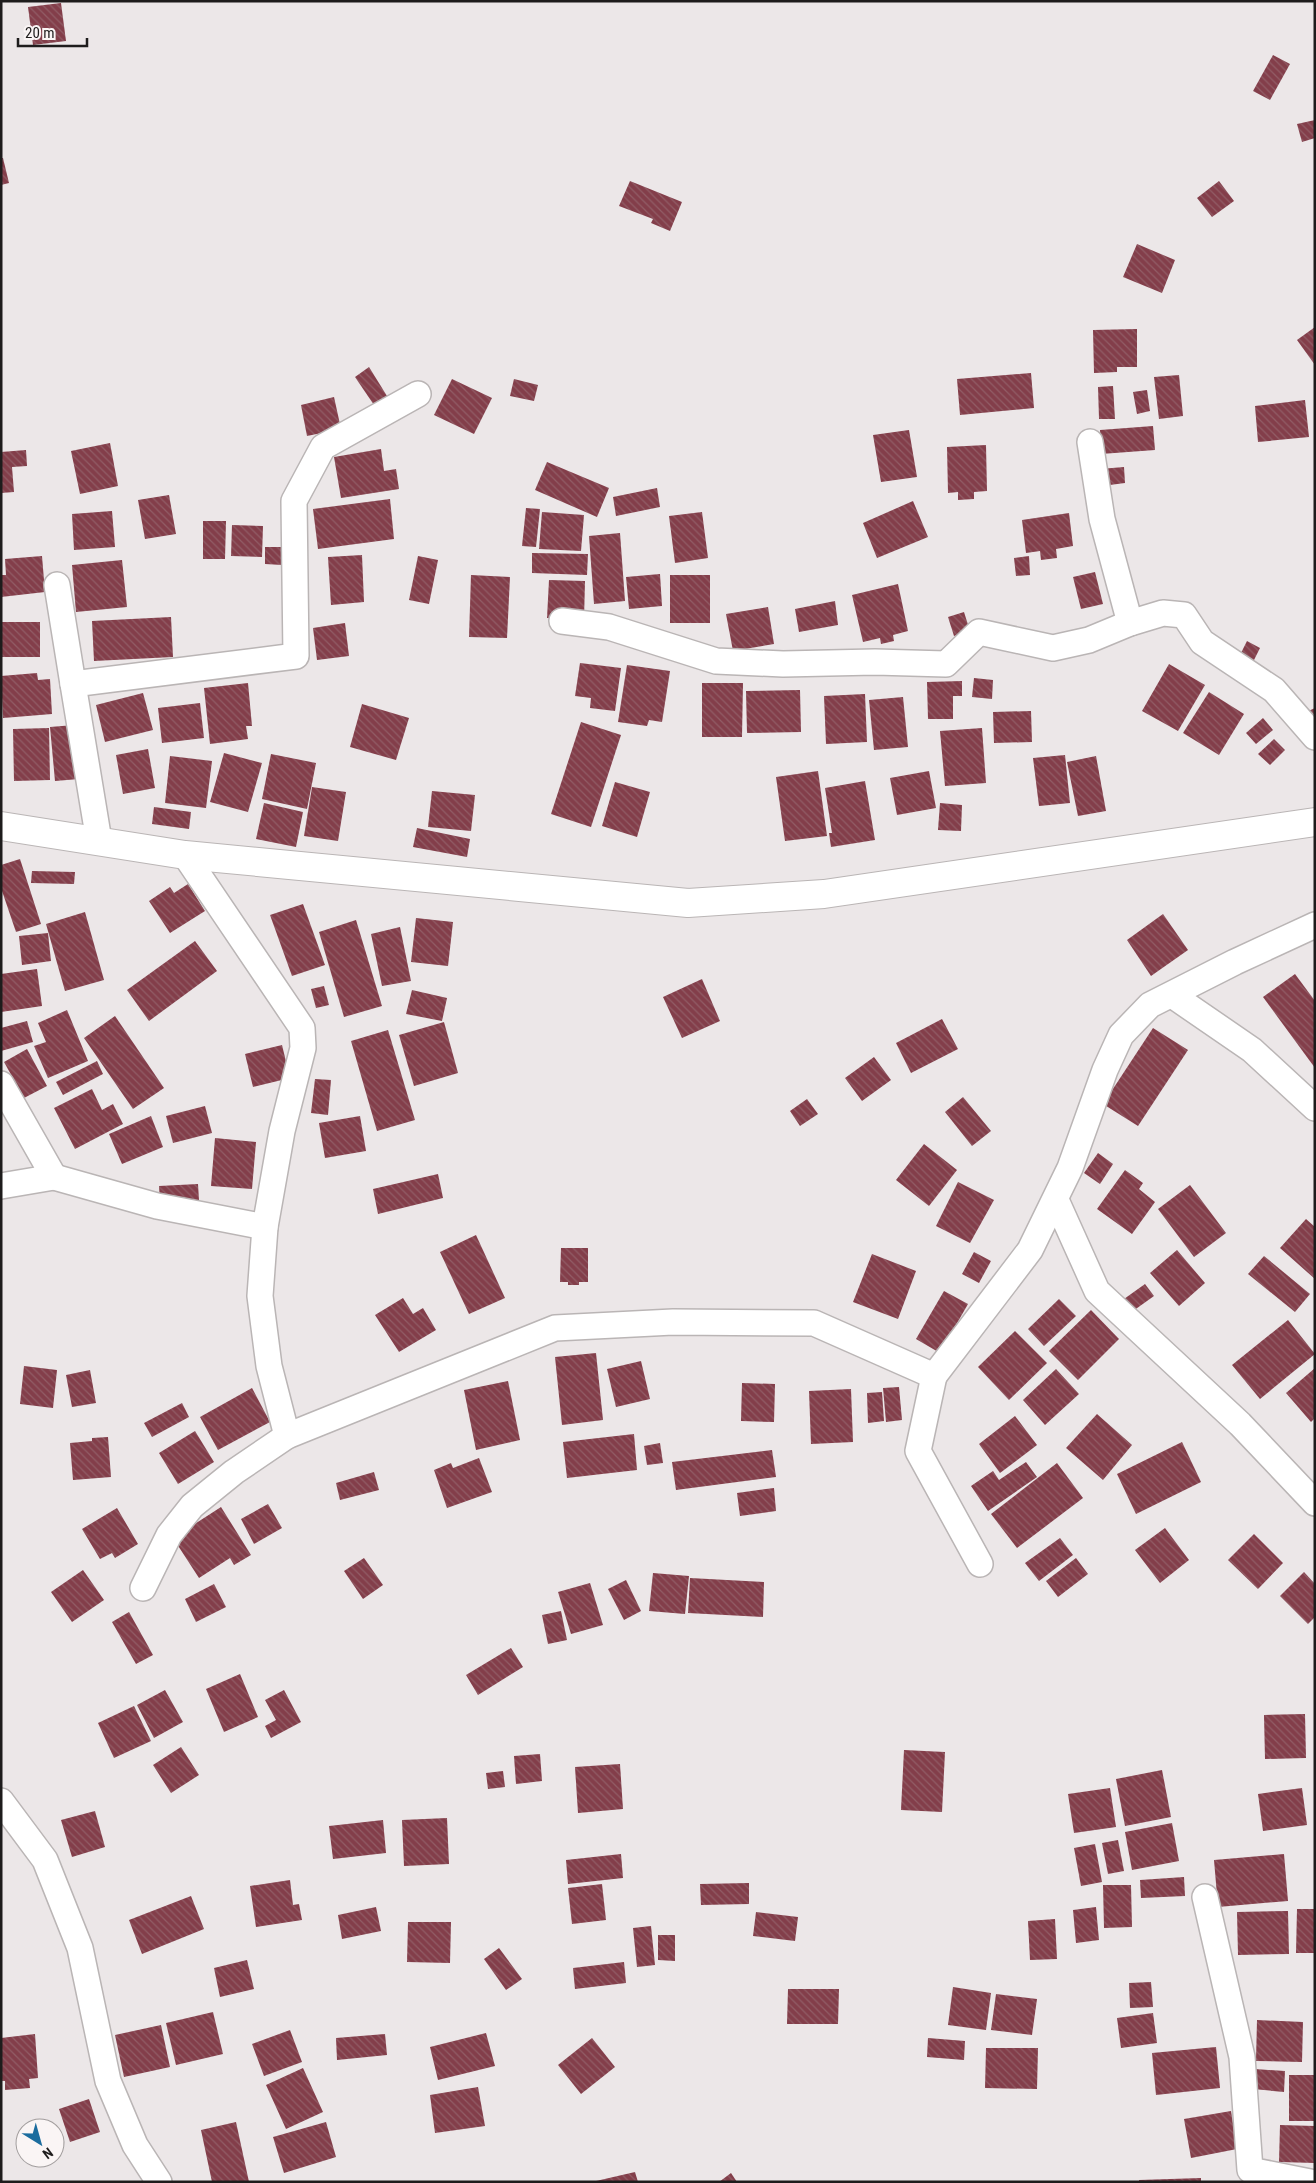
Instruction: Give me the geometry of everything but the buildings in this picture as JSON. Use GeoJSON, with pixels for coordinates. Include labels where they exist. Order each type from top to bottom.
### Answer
{"type":"FeatureCollection","features":[{"type":"Feature","properties":{"kind":"street"},"geometry":{"type":"LineString","coordinates":[[73,684],[296,656],[294,501],[323,447],[418,394]]}},
{"type":"Feature","properties":{"kind":"street"},"geometry":{"type":"LineString","coordinates":[[1090,442],[1102,519],[1130,623]]}},
{"type":"Feature","properties":{"kind":"street"},"geometry":{"type":"LineString","coordinates":[[57,586],[99,841]]}},
{"type":"Feature","properties":{"kind":"street"},"geometry":{"type":"LineString","coordinates":[[562,621],[609,627],[716,661],[784,664],[875,662],[946,664],[979,632],[1054,648],[1089,640],[1130,623],[1163,613],[1184,615],[1202,642],[1274,690],[1315,737]]}},
{"type":"Feature","properties":{"kind":"street"},"geometry":{"type":"LineString","coordinates":[[1,826],[185,855],[688,903],[824,894],[1315,822]]}},
{"type":"Feature","properties":{"kind":"street"},"geometry":{"type":"LineString","coordinates":[[185,855],[302,1028],[303,1048],[282,1131],[265,1227],[260,1296],[269,1366],[287,1436]]}},
{"type":"Feature","properties":{"kind":"street"},"geometry":{"type":"LineString","coordinates":[[980,1564],[918,1451],[934,1376],[1030,1250],[1070,1168],[1104,1070],[1121,1035],[1150,1005],[1234,962],[1315,925]]}},
{"type":"Feature","properties":{"kind":"street"},"geometry":{"type":"LineString","coordinates":[[1172,995],[1252,1050],[1315,1108]]}},
{"type":"Feature","properties":{"kind":"street"},"geometry":{"type":"LineString","coordinates":[[1,1084],[54,1177]]}},
{"type":"Feature","properties":{"kind":"street"},"geometry":{"type":"LineString","coordinates":[[1,1186],[54,1177],[158,1206],[265,1227]]}},
{"type":"Feature","properties":{"kind":"street"},"geometry":{"type":"LineString","coordinates":[[1056,1200],[1097,1291],[1240,1424],[1315,1503]]}},
{"type":"Feature","properties":{"kind":"street"},"geometry":{"type":"LineString","coordinates":[[144,1588],[169,1535],[192,1506],[234,1472],[287,1436],[555,1328],[673,1322],[814,1323],[934,1376]]}},
{"type":"Feature","properties":{"kind":"street"},"geometry":{"type":"LineString","coordinates":[[1,1801],[44,1860],[80,1948],[108,2081],[135,2146],[159,2182]]}},
{"type":"Feature","properties":{"kind":"street"},"geometry":{"type":"LineString","coordinates":[[1205,1897],[1242,2057],[1250,2176],[1310,2182]]}}]}
